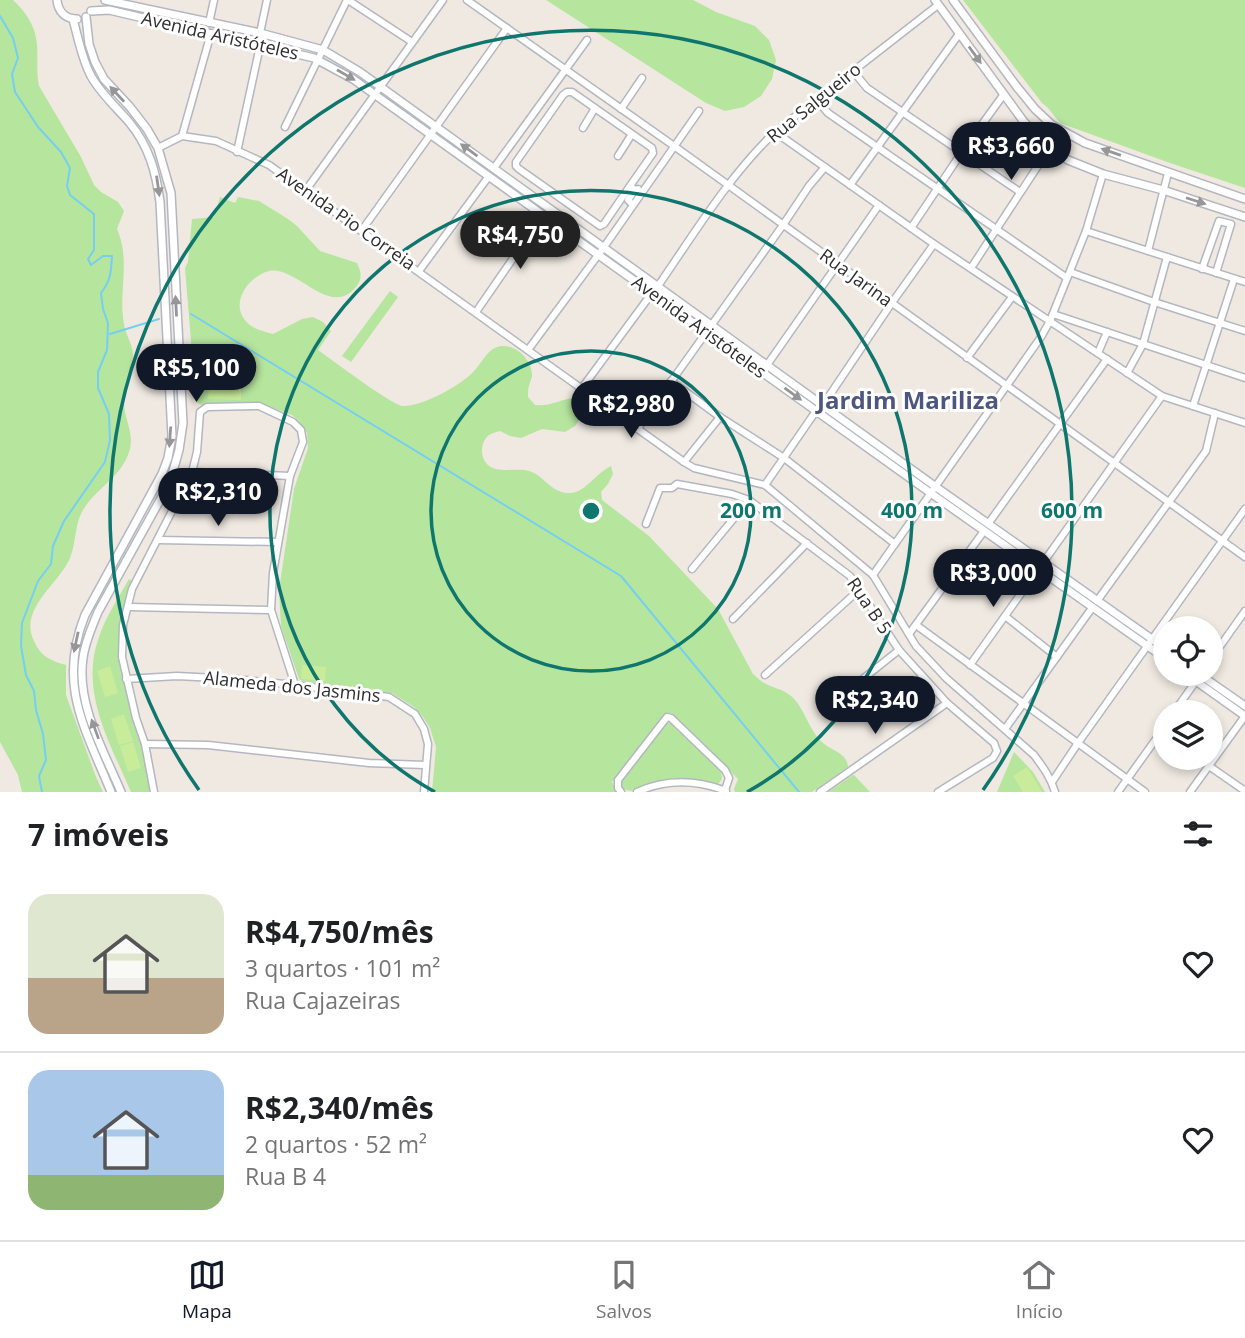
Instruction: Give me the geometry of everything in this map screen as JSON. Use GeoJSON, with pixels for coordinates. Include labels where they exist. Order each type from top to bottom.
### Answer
{"type":"FeatureCollection","features":[{"type":"Feature","properties":{"kind":"street"},"geometry":{"type":"LineString","coordinates":[[57,0],[62,13],[73,19],[90,74],[102,93],[140,136],[156,174],[162,230],[172,436],[168,458],[162,474],[85,615],[73,659],[74,690],[80,718],[111,792]]}},
{"type":"Feature","properties":{"kind":"street","name":"Avenida Aristóteles"},"geometry":{"type":"LineString","coordinates":[[105,0],[260,33],[323,50],[380,86],[604,247],[655,290]]}},
{"type":"Feature","properties":{"kind":"street"},"geometry":{"type":"LineString","coordinates":[[209,23],[214,0]]}},
{"type":"Feature","properties":{"kind":"street"},"geometry":{"type":"LineString","coordinates":[[237,152],[267,0]]}},
{"type":"Feature","properties":{"kind":"street"},"geometry":{"type":"LineString","coordinates":[[285,127],[348,0],[412,43]]}},
{"type":"Feature","properties":{"kind":"street"},"geometry":{"type":"LineString","coordinates":[[306,190],[443,0]]}},
{"type":"Feature","properties":{"kind":"street","name":"Rua Jarina"},"geometry":{"type":"LineString","coordinates":[[467,0],[1245,557]]}},
{"type":"Feature","properties":{"kind":"street"},"geometry":{"type":"LineString","coordinates":[[953,0],[1035,110],[1052,125],[1085,143],[1245,199]]}},
{"type":"Feature","properties":{"kind":"street"},"geometry":{"type":"LineString","coordinates":[[95,2],[88,14],[89,44],[95,62],[104,79],[147,129],[158,148],[171,193],[183,423],[170,482],[98,612],[90,630],[83,661],[82,677],[86,702],[121,792]]}},
{"type":"Feature","properties":{"kind":"street"},"geometry":{"type":"LineString","coordinates":[[937,2],[1024,122],[1049,149],[1103,174],[1245,217]]}},
{"type":"Feature","properties":{"kind":"street","name":"Rua Salgueiro"},"geometry":{"type":"LineString","coordinates":[[582,388],[728,186],[763,144],[937,2]]}},
{"type":"Feature","properties":{"kind":"street","name":"Avenida Aristóteles"},"geometry":{"type":"LineString","coordinates":[[73,19],[109,10],[318,59],[353,79],[598,254],[655,290],[816,411],[1153,646]]}},
{"type":"Feature","properties":{"kind":"street"},"geometry":{"type":"LineString","coordinates":[[947,15],[955,16],[960,10]]}},
{"type":"Feature","properties":{"kind":"street"},"geometry":{"type":"LineString","coordinates":[[362,230],[507,28]]}},
{"type":"Feature","properties":{"kind":"street"},"geometry":{"type":"LineString","coordinates":[[158,148],[182,136],[211,33]]}},
{"type":"Feature","properties":{"kind":"street"},"geometry":{"type":"LineString","coordinates":[[850,185],[960,34]]}},
{"type":"Feature","properties":{"kind":"street"},"geometry":{"type":"LineString","coordinates":[[494,168],[587,40]]}},
{"type":"Feature","properties":{"kind":"street"},"geometry":{"type":"LineString","coordinates":[[853,71],[867,88],[1020,192]]}},
{"type":"Feature","properties":{"kind":"street"},"geometry":{"type":"LineString","coordinates":[[621,109],[642,78]]}},
{"type":"Feature","properties":{"kind":"street"},"geometry":{"type":"LineString","coordinates":[[528,350],[604,247],[628,200],[632,188],[654,151],[596,108],[572,92],[567,92],[516,162],[516,166],[600,226],[628,200],[646,186],[699,111]]}},
{"type":"Feature","properties":{"kind":"street"},"geometry":{"type":"LineString","coordinates":[[911,228],[1004,94]]}},
{"type":"Feature","properties":{"kind":"street"},"geometry":{"type":"LineString","coordinates":[[817,100],[828,113],[997,230],[1069,275],[1245,331]]}},
{"type":"Feature","properties":{"kind":"street"},"geometry":{"type":"LineString","coordinates":[[583,128],[596,108]]}},
{"type":"Feature","properties":{"kind":"street"},"geometry":{"type":"LineString","coordinates":[[775,132],[934,244],[1012,297],[1052,318],[1162,396],[1245,423]]}},
{"type":"Feature","properties":{"kind":"street"},"geometry":{"type":"LineString","coordinates":[[618,156],[632,134]]}},
{"type":"Feature","properties":{"kind":"street","name":"Avenida Pio Correia"},"geometry":{"type":"LineString","coordinates":[[182,136],[216,141],[270,165],[694,468],[765,485],[873,575],[916,646],[946,678],[1034,755],[1045,768],[1055,792]]}},
{"type":"Feature","properties":{"kind":"street"},"geometry":{"type":"LineString","coordinates":[[971,268],[1049,149]]}},
{"type":"Feature","properties":{"kind":"street"},"geometry":{"type":"LineString","coordinates":[[638,428],[825,167]]}},
{"type":"Feature","properties":{"kind":"street"},"geometry":{"type":"LineString","coordinates":[[1148,251],[1168,173]]}},
{"type":"Feature","properties":{"kind":"street"},"geometry":{"type":"LineString","coordinates":[[873,575],[1052,318],[1086,231],[1103,174]]}},
{"type":"Feature","properties":{"kind":"street"},"geometry":{"type":"LineString","coordinates":[[419,271],[489,176]]}},
{"type":"Feature","properties":{"kind":"street"},"geometry":{"type":"LineString","coordinates":[[632,188],[646,186]]}},
{"type":"Feature","properties":{"kind":"street"},"geometry":{"type":"LineString","coordinates":[[767,365],[879,205]]}},
{"type":"Feature","properties":{"kind":"street"},"geometry":{"type":"LineString","coordinates":[[476,312],[543,215]]}},
{"type":"Feature","properties":{"kind":"street"},"geometry":{"type":"LineString","coordinates":[[1202,269],[1219,221],[1231,224],[1216,273]]}},
{"type":"Feature","properties":{"kind":"street"},"geometry":{"type":"LineString","coordinates":[[1086,231],[1245,282]]}},
{"type":"Feature","properties":{"kind":"street"},"geometry":{"type":"LineString","coordinates":[[765,485],[934,244]]}},
{"type":"Feature","properties":{"kind":"street"},"geometry":{"type":"LineString","coordinates":[[1127,373],[1143,344],[1167,257]]}},
{"type":"Feature","properties":{"kind":"street"},"geometry":{"type":"LineString","coordinates":[[1193,406],[1234,279]]}},
{"type":"Feature","properties":{"kind":"street"},"geometry":{"type":"LineString","coordinates":[[967,358],[1012,297]]}},
{"type":"Feature","properties":{"kind":"street"},"geometry":{"type":"LineString","coordinates":[[1052,318],[1107,332],[1245,378]]}},
{"type":"Feature","properties":{"kind":"street","name":"Avenida Aristóteles"},"geometry":{"type":"LineString","coordinates":[[709,329],[767,365],[823,405],[934,491]]}},
{"type":"Feature","properties":{"kind":"street"},"geometry":{"type":"LineString","coordinates":[[1098,353],[1107,332]]}},
{"type":"Feature","properties":{"kind":"street"},"geometry":{"type":"LineString","coordinates":[[909,634],[1107,359]]}},
{"type":"Feature","properties":{"kind":"street"},"geometry":{"type":"LineString","coordinates":[[671,381],[720,417],[784,458],[895,544]]}},
{"type":"Feature","properties":{"kind":"street"},"geometry":{"type":"LineString","coordinates":[[970,664],[1162,396]]}},
{"type":"Feature","properties":{"kind":"street"},"geometry":{"type":"LineString","coordinates":[[154,792],[145,744],[121,657],[123,625],[132,589],[142,566],[192,472],[197,452],[200,412],[207,407],[259,406],[293,422],[300,430],[303,442],[290,476],[273,573],[271,610],[295,685]]}},
{"type":"Feature","properties":{"kind":"street"},"geometry":{"type":"LineString","coordinates":[[1005,729],[1206,450],[1215,413]]}},
{"type":"Feature","properties":{"kind":"street"},"geometry":{"type":"LineString","coordinates":[[684,462],[720,417]]}},
{"type":"Feature","properties":{"kind":"street"},"geometry":{"type":"LineString","coordinates":[[192,472],[290,476]]}},
{"type":"Feature","properties":{"kind":"street","name":"Rua B 5"},"geometry":{"type":"LineString","coordinates":[[646,524],[660,488],[672,488],[677,484],[732,494],[750,500],[850,576],[898,650],[947,703],[994,743],[997,751],[993,758],[938,792]]}},
{"type":"Feature","properties":{"kind":"street"},"geometry":{"type":"LineString","coordinates":[[692,569],[750,500]]}},
{"type":"Feature","properties":{"kind":"street"},"geometry":{"type":"LineString","coordinates":[[1052,782],[1245,509]]}},
{"type":"Feature","properties":{"kind":"street"},"geometry":{"type":"LineString","coordinates":[[158,540],[278,542]]}},
{"type":"Feature","properties":{"kind":"street"},"geometry":{"type":"LineString","coordinates":[[733,619],[807,542]]}},
{"type":"Feature","properties":{"kind":"street"},"geometry":{"type":"LineString","coordinates":[[765,675],[859,590]]}},
{"type":"Feature","properties":{"kind":"street"},"geometry":{"type":"LineString","coordinates":[[128,607],[271,610]]}},
{"type":"Feature","properties":{"kind":"street"},"geometry":{"type":"LineString","coordinates":[[1223,642],[1245,611]]}},
{"type":"Feature","properties":{"kind":"street"},"geometry":{"type":"LineString","coordinates":[[1005,616],[1057,657]]}},
{"type":"Feature","properties":{"kind":"street"},"geometry":{"type":"LineString","coordinates":[[1236,624],[1245,631]]}},
{"type":"Feature","properties":{"kind":"street"},"geometry":{"type":"LineString","coordinates":[[916,625],[1145,792]]}},
{"type":"Feature","properties":{"kind":"street"},"geometry":{"type":"LineString","coordinates":[[825,709],[898,650]]}},
{"type":"Feature","properties":{"kind":"street","name":"Alameda dos Jasmins"},"geometry":{"type":"LineString","coordinates":[[126,679],[177,676],[295,685],[389,697],[415,714],[424,729],[428,744],[424,792]]}},
{"type":"Feature","properties":{"kind":"street"},"geometry":{"type":"LineString","coordinates":[[1210,686],[1245,716],[1223,747]]}},
{"type":"Feature","properties":{"kind":"street"},"geometry":{"type":"LineString","coordinates":[[1214,686],[1245,706]]}},
{"type":"Feature","properties":{"kind":"street"},"geometry":{"type":"LineString","coordinates":[[820,792],[947,703]]}},
{"type":"Feature","properties":{"kind":"street"},"geometry":{"type":"LineString","coordinates":[[621,792],[618,780],[667,717],[725,770],[729,778],[727,791],[677,781],[637,792]]}},
{"type":"Feature","properties":{"kind":"street"},"geometry":{"type":"LineString","coordinates":[[1118,792],[1153,743]]}},
{"type":"Feature","properties":{"kind":"street"},"geometry":{"type":"LineString","coordinates":[[145,744],[208,745],[369,763],[425,765]]}},
{"type":"Feature","properties":{"kind":"street"},"geometry":{"type":"LineString","coordinates":[[1190,792],[1206,770]]}},
{"type":"Feature","properties":{"kind":"street"},"geometry":{"type":"LineString","coordinates":[[1215,770],[1245,791]]}},
{"type":"Feature","properties":{"kind":"green space"},"geometry":{"type":"Polygon","coordinates":[[[0,0],[13,0],[30,20],[36,38],[39,86],[81,157],[94,185],[118,202],[124,211],[117,229],[124,265],[124,324],[133,355],[124,402],[131,437],[130,449],[122,467],[81,513],[70,558],[42,597],[31,618],[36,646],[51,660],[66,665],[66,695],[103,792],[22,792],[18,775],[0,742],[0,0]]]}},
{"type":"Feature","properties":{"kind":"green space"},"geometry":{"type":"Polygon","coordinates":[[[546,0],[693,0],[716,12],[755,26],[769,40],[776,60],[772,79],[761,96],[744,107],[725,111],[706,103],[546,0]]]}},
{"type":"Feature","properties":{"kind":"green space"},"geometry":{"type":"Polygon","coordinates":[[[963,0],[1245,0],[1245,188],[1060,123],[963,0]]]}},
{"type":"Feature","properties":{"kind":"green space"},"geometry":{"type":"Polygon","coordinates":[[[220,197],[235,203],[238,197],[259,201],[297,226],[320,251],[357,263],[360,269],[356,287],[346,295],[335,297],[313,289],[280,271],[262,274],[249,284],[241,298],[241,313],[254,328],[273,334],[302,319],[313,317],[323,322],[331,331],[318,350],[375,391],[403,406],[420,403],[451,388],[468,377],[492,350],[502,346],[514,349],[529,363],[532,376],[528,397],[535,405],[577,398],[584,406],[582,416],[575,426],[565,432],[542,429],[521,438],[500,431],[489,435],[482,449],[484,460],[496,469],[529,471],[565,493],[576,492],[611,466],[613,474],[601,492],[602,500],[649,536],[718,609],[753,674],[791,696],[800,706],[817,737],[842,755],[848,767],[812,792],[735,792],[738,779],[668,713],[612,782],[617,792],[432,792],[436,747],[430,728],[414,707],[392,693],[299,679],[281,626],[279,590],[294,489],[308,448],[307,433],[292,415],[258,403],[202,405],[196,402],[185,268],[188,262],[192,219],[214,217],[220,197]]]}},
{"type":"Feature","properties":{"kind":"green space"},"geometry":{"type":"Polygon","coordinates":[[[390,291],[398,297],[351,362],[342,356],[390,291]]]}},
{"type":"Feature","properties":{"kind":"green space"},"geometry":{"type":"Polygon","coordinates":[[[209,380],[241,381],[241,400],[208,399],[209,380]]]}},
{"type":"Feature","properties":{"kind":"green space"},"geometry":{"type":"Polygon","coordinates":[[[129,579],[132,581],[121,621],[119,656],[152,792],[131,792],[106,736],[95,697],[94,657],[99,637],[129,579]]]}},
{"type":"Feature","properties":{"kind":"green space"},"geometry":{"type":"Polygon","coordinates":[[[302,665],[326,667],[325,681],[301,679],[302,665]]]}},
{"type":"Feature","properties":{"kind":"green space"},"geometry":{"type":"Polygon","coordinates":[[[110,666],[118,693],[105,697],[97,671],[110,666]]]}},
{"type":"Feature","properties":{"kind":"green space"},"geometry":{"type":"Polygon","coordinates":[[[124,714],[133,741],[119,745],[111,719],[124,714]]]}},
{"type":"Feature","properties":{"kind":"green space"},"geometry":{"type":"Polygon","coordinates":[[[667,723],[672,723],[721,771],[722,779],[719,783],[689,779],[663,780],[631,791],[623,789],[621,781],[667,723]]]}},
{"type":"Feature","properties":{"kind":"green space"},"geometry":{"type":"Polygon","coordinates":[[[133,742],[141,768],[128,772],[120,746],[133,742]]]}},
{"type":"Feature","properties":{"kind":"green space"},"geometry":{"type":"Polygon","coordinates":[[[1014,752],[1033,772],[1045,792],[997,792],[1014,752]]]}},
{"type":"Feature","properties":{"kind":"green space"},"geometry":{"type":"Polygon","coordinates":[[[1027,767],[1042,792],[1023,792],[1013,776],[1027,767]]]}},
{"type":"Feature","properties":{"kind":"green space"},"geometry":{"type":"Polygon","coordinates":[[[853,775],[870,792],[828,792],[853,775]]]}},
{"type":"Feature","properties":{"kind":"waterway"},"geometry":{"type":"LineString","coordinates":[[0,16],[13,38],[18,58],[12,74],[15,92],[70,168],[67,186],[70,195],[94,214],[94,250],[88,259],[91,265],[103,256],[112,256],[110,276],[101,293],[108,323],[107,350],[98,372],[98,388],[109,414],[110,440],[105,462],[64,521],[53,546],[51,564],[38,581],[22,623],[21,646],[26,675],[34,691],[43,734],[46,760],[39,776],[42,792]]}},
{"type":"Feature","properties":{"kind":"waterway"},"geometry":{"type":"LineString","coordinates":[[191,314],[621,576],[799,792]]}},
{"type":"Feature","properties":{"kind":"waterway"},"geometry":{"type":"LineString","coordinates":[[110,334],[159,319]]}},
{"type":"Feature","properties":{"kind":"district","name":"Jardim Mariliza"},"geometry":{"type":"Point","coordinates":[908,401]}}]}
